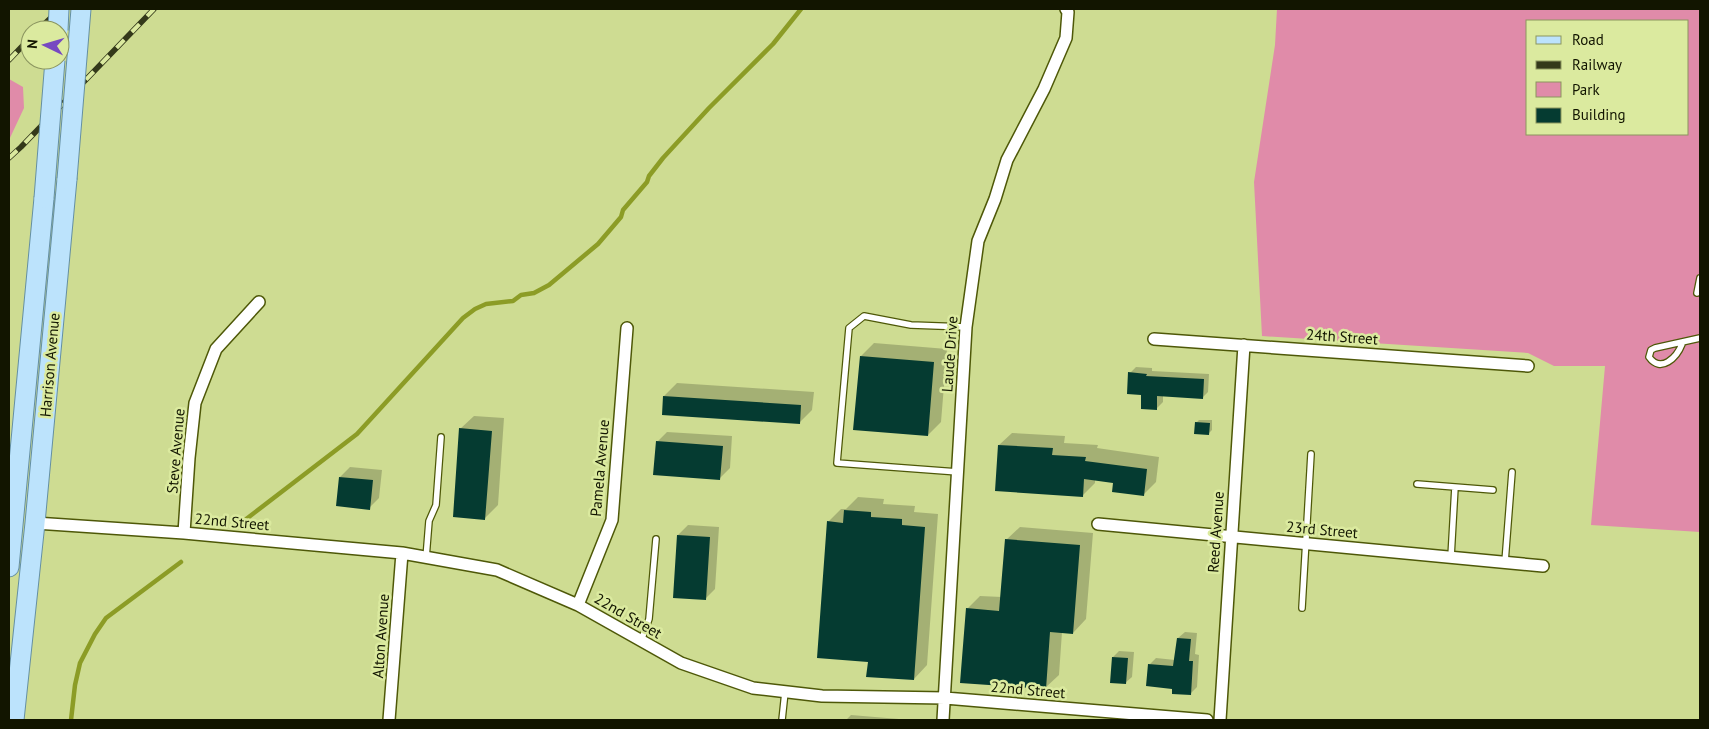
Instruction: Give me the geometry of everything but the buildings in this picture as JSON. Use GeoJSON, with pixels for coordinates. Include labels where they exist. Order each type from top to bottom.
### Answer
{"type":"FeatureCollection","features":[{"type":"Feature","properties":{"kind":"main road","name":"Harrison Avenue"},"geometry":{"type":"LineString","coordinates":[[9,567],[20,522],[67,179],[81,9]]}},
{"type":"Feature","properties":{"kind":"main road","name":"Harrison Avenue"},"geometry":{"type":"LineString","coordinates":[[14,720],[20,522],[54,70]]}},
{"type":"Feature","properties":{"kind":"street","name":"Laude Drive"},"geometry":{"type":"LineString","coordinates":[[943,720],[966,328],[978,241],[995,199],[1007,160],[1044,89],[1066,38],[1068,12],[1066,9]]}},
{"type":"Feature","properties":{"kind":"street","name":"Steve Avenue"},"geometry":{"type":"LineString","coordinates":[[184,533],[195,403],[216,349],[259,302]]}},
{"type":"Feature","properties":{"kind":"street","name":"Pamela Avenue"},"geometry":{"type":"LineString","coordinates":[[578,605],[612,520],[626,328]]}},
{"type":"Feature","properties":{"kind":"street","name":"24th Street"},"geometry":{"type":"LineString","coordinates":[[1154,338],[1528,366]]}},
{"type":"Feature","properties":{"kind":"street","name":"Reed Avenue"},"geometry":{"type":"LineString","coordinates":[[1220,720],[1244,345]]}},
{"type":"Feature","properties":{"kind":"street","name":"22nd Street"},"geometry":{"type":"LineString","coordinates":[[20,522],[184,533],[402,554],[497,570],[578,605],[681,663],[753,688],[822,696],[945,698],[1208,720]]}},
{"type":"Feature","properties":{"kind":"street","name":"23rd Street"},"geometry":{"type":"LineString","coordinates":[[1098,524],[1543,566]]}},
{"type":"Feature","properties":{"kind":"street","name":"Alton Avenue"},"geometry":{"type":"LineString","coordinates":[[389,720],[402,554]]}},
{"type":"Feature","properties":{"kind":"lane"},"geometry":{"type":"LineString","coordinates":[[1697,293],[1700,278]]}},
{"type":"Feature","properties":{"kind":"lane"},"geometry":{"type":"LineString","coordinates":[[958,472],[837,463],[849,328],[864,316],[911,325],[966,328]]}},
{"type":"Feature","properties":{"kind":"lane"},"geometry":{"type":"LineString","coordinates":[[1682,344],[1679,352],[1669,363],[1657,363],[1649,358],[1651,350],[1655,348],[1700,338]]}},
{"type":"Feature","properties":{"kind":"lane"},"geometry":{"type":"LineString","coordinates":[[426,558],[428,521],[436,505],[441,437]]}},
{"type":"Feature","properties":{"kind":"lane"},"geometry":{"type":"LineString","coordinates":[[1302,608],[1307,544],[1310,454]]}},
{"type":"Feature","properties":{"kind":"lane"},"geometry":{"type":"LineString","coordinates":[[1505,562],[1512,472]]}},
{"type":"Feature","properties":{"kind":"lane"},"geometry":{"type":"LineString","coordinates":[[1417,484],[1493,490]]}},
{"type":"Feature","properties":{"kind":"lane"},"geometry":{"type":"LineString","coordinates":[[1451,557],[1455,487]]}},
{"type":"Feature","properties":{"kind":"lane"},"geometry":{"type":"LineString","coordinates":[[642,641],[649,619],[656,540]]}},
{"type":"Feature","properties":{"kind":"lane"},"geometry":{"type":"LineString","coordinates":[[782,720],[785,692]]}},
{"type":"Feature","properties":{"kind":"green space"},"geometry":{"type":"Polygon","coordinates":[[[1277,9],[1700,9],[1700,532],[1591,525],[1605,366],[1554,366],[1528,353],[1262,336],[1254,182],[1275,45],[1277,9]]]}},
{"type":"Feature","properties":{"kind":"green space"},"geometry":{"type":"Polygon","coordinates":[[[9,79],[23,87],[24,108],[9,140],[9,79]]]}},
{"type":"Feature","properties":{"kind":"waterway"},"geometry":{"type":"LineString","coordinates":[[241,523],[357,434],[463,318],[486,304],[513,301],[521,295],[534,293],[549,285],[598,244],[621,217],[623,210],[647,182],[649,176],[663,158],[709,108],[773,44],[801,9]]}},
{"type":"Feature","properties":{"kind":"waterway"},"geometry":{"type":"LineString","coordinates":[[71,720],[75,685],[80,663],[95,634],[106,618],[181,562]]}},
{"type":"Feature","properties":{"kind":"railway"},"geometry":{"type":"LineString","coordinates":[[48,20],[60,9]]}},
{"type":"Feature","properties":{"kind":"railway"},"geometry":{"type":"LineString","coordinates":[[9,158],[154,9]]}},
{"type":"Feature","properties":{"kind":"railway"},"geometry":{"type":"LineString","coordinates":[[9,60],[20,48]]}}]}
